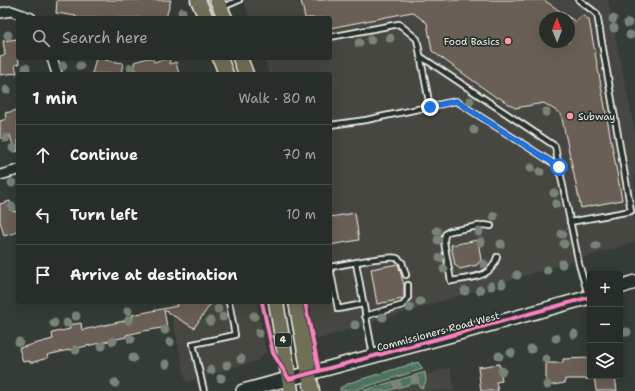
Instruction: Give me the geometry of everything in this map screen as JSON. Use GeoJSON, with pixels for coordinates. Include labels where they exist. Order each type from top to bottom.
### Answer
{"type":"FeatureCollection","features":[{"type":"Feature","properties":{"kind":"main road"},"geometry":{"type":"LineString","coordinates":[[198,0],[205,16]]}},
{"type":"Feature","properties":{"kind":"main road"},"geometry":{"type":"LineString","coordinates":[[221,60],[225,72]]}},
{"type":"Feature","properties":{"kind":"main road"},"geometry":{"type":"LineString","coordinates":[[241,60],[245,72]]}},
{"type":"Feature","properties":{"kind":"main road"},"geometry":{"type":"LineString","coordinates":[[623,286],[635,282]]}},
{"type":"Feature","properties":{"kind":"main road","name":"Commissioners Road West"},"geometry":{"type":"LineString","coordinates":[[243,391],[290,385],[309,374],[587,298]]}},
{"type":"Feature","properties":{"kind":"main road","name":"4"},"geometry":{"type":"LineString","coordinates":[[276,304],[290,385]]}},
{"type":"Feature","properties":{"kind":"main road","name":"4"},"geometry":{"type":"LineString","coordinates":[[296,304],[312,391]]}},
{"type":"Feature","properties":{"kind":"street"},"geometry":{"type":"LineString","coordinates":[[0,13],[11,11],[25,16]]}},
{"type":"Feature","properties":{"kind":"street"},"geometry":{"type":"LineString","coordinates":[[53,60],[56,72]]}},
{"type":"Feature","properties":{"kind":"street"},"geometry":{"type":"LineString","coordinates":[[0,175],[16,171]]}},
{"type":"Feature","properties":{"kind":"lane"},"geometry":{"type":"LineString","coordinates":[[221,8],[239,0]]}},
{"type":"Feature","properties":{"kind":"lane"},"geometry":{"type":"LineString","coordinates":[[570,222],[631,211],[597,14],[579,0]]}},
{"type":"Feature","properties":{"kind":"lane"},"geometry":{"type":"LineString","coordinates":[[332,37],[399,24],[417,39],[430,107]]}},
{"type":"Feature","properties":{"kind":"lane"},"geometry":{"type":"LineString","coordinates":[[420,56],[555,146],[579,264],[587,290]]}},
{"type":"Feature","properties":{"kind":"lane"},"geometry":{"type":"LineString","coordinates":[[332,126],[456,101],[559,167]]}},
{"type":"Feature","properties":{"kind":"lane"},"geometry":{"type":"LineString","coordinates":[[491,226],[484,225],[448,231],[446,233],[444,236],[444,242],[452,281],[483,275],[491,270],[495,265],[497,257]]}},
{"type":"Feature","properties":{"kind":"lane"},"geometry":{"type":"LineString","coordinates":[[332,267],[374,259],[397,258],[402,262],[406,275]]}},
{"type":"Feature","properties":{"kind":"lane"},"geometry":{"type":"LineString","coordinates":[[356,263],[373,357]]}},
{"type":"Feature","properties":{"kind":"lane"},"geometry":{"type":"LineString","coordinates":[[332,278],[338,309],[363,304]]}},
{"type":"Feature","properties":{"kind":"lane"},"geometry":{"type":"LineString","coordinates":[[365,316],[403,305],[407,302],[408,285]]}},
{"type":"Feature","properties":{"kind":"lane"},"geometry":{"type":"LineString","coordinates":[[204,391],[193,344],[235,335],[228,304]]}},
{"type":"Feature","properties":{"kind":"shaded area"},"geometry":{"type":"Polygon","coordinates":[[[243,0],[608,0],[635,131],[635,242],[316,340],[308,304],[332,304],[332,72],[268,72],[265,60],[332,60],[332,16],[249,16],[243,0]]]}},
{"type":"Feature","properties":{"kind":"shaded area"},"geometry":{"type":"Polygon","coordinates":[[[169,304],[257,304],[266,352],[257,361],[186,382],[169,304]]]}},
{"type":"Feature","properties":{"kind":"shaded area"},"geometry":{"type":"Polygon","coordinates":[[[450,367],[455,391],[376,391],[450,367]]]}},
{"type":"Feature","properties":{"kind":"green space"},"geometry":{"type":"Polygon","coordinates":[[[418,362],[423,369],[352,391],[340,390],[340,388],[349,383],[418,362]]]}},
{"type":"Feature","properties":{"kind":"green space"},"geometry":{"type":"Polygon","coordinates":[[[425,372],[426,381],[423,388],[420,387],[418,382],[387,391],[361,391],[425,372]]]}},
{"type":"Feature","properties":{"kind":"building"},"geometry":{"type":"Polygon","coordinates":[[[57,0],[171,0],[167,16],[76,16],[56,13],[57,0]]]}},
{"type":"Feature","properties":{"kind":"building"},"geometry":{"type":"Polygon","coordinates":[[[301,0],[544,0],[561,12],[539,12],[539,48],[575,48],[575,21],[582,15],[589,20],[622,200],[581,208],[561,114],[544,103],[515,108],[498,97],[497,98],[432,51],[427,23],[412,12],[332,28],[332,16],[305,16],[301,0]]]}},
{"type":"Feature","properties":{"kind":"building"},"geometry":{"type":"Polygon","coordinates":[[[16,39],[16,60],[19,60],[19,64],[15,65],[16,73],[0,75],[0,56],[5,55],[3,41],[16,39]]]}},
{"type":"Feature","properties":{"kind":"building"},"geometry":{"type":"Polygon","coordinates":[[[96,60],[123,63],[121,72],[92,72],[96,60]]]}},
{"type":"Feature","properties":{"kind":"building"},"geometry":{"type":"Polygon","coordinates":[[[141,60],[153,60],[154,62],[169,60],[170,64],[176,62],[178,72],[136,72],[134,62],[141,60]]]}},
{"type":"Feature","properties":{"kind":"building"},"geometry":{"type":"Polygon","coordinates":[[[16,110],[15,152],[10,135],[0,138],[0,121],[6,119],[5,113],[16,110]]]}},
{"type":"Feature","properties":{"kind":"building"},"geometry":{"type":"Polygon","coordinates":[[[10,201],[13,212],[16,211],[16,233],[4,236],[0,221],[0,204],[10,201]]]}},
{"type":"Feature","properties":{"kind":"building"},"geometry":{"type":"Polygon","coordinates":[[[355,213],[359,240],[332,245],[332,217],[355,213]]]}},
{"type":"Feature","properties":{"kind":"building"},"geometry":{"type":"Polygon","coordinates":[[[478,240],[481,260],[477,265],[460,269],[455,265],[451,245],[478,240]]]}},
{"type":"Feature","properties":{"kind":"building"},"geometry":{"type":"Polygon","coordinates":[[[398,264],[404,285],[403,299],[377,304],[371,269],[398,264]]]}},
{"type":"Feature","properties":{"kind":"building"},"geometry":{"type":"Polygon","coordinates":[[[176,304],[211,304],[194,328],[164,310],[167,327],[126,335],[126,337],[47,355],[48,358],[30,363],[30,361],[23,362],[19,348],[53,339],[52,333],[70,329],[69,325],[81,323],[82,330],[133,319],[132,315],[177,306],[176,304]]]}},
{"type":"Feature","properties":{"kind":"building"},"geometry":{"type":"Polygon","coordinates":[[[587,358],[587,379],[565,379],[565,383],[546,386],[546,363],[563,363],[563,359],[587,358]]]}},
{"type":"Feature","properties":{"kind":"building"},"geometry":{"type":"Polygon","coordinates":[[[499,364],[502,381],[496,382],[498,391],[481,391],[478,367],[499,364]]]}},
{"type":"Feature","properties":{"kind":"building"},"geometry":{"type":"Polygon","coordinates":[[[594,379],[615,379],[617,391],[596,391],[594,379]]]}},
{"type":"Feature","properties":{"kind":"cycle path"},"geometry":{"type":"LineString","coordinates":[[262,304],[273,353],[289,379],[587,298]]}},
{"type":"Feature","properties":{"kind":"cycle path"},"geometry":{"type":"LineString","coordinates":[[305,304],[319,371]]}},
{"type":"Feature","properties":{"kind":"place","name":"Food Basics"},"geometry":{"type":"Point","coordinates":[508,41]}},
{"type":"Feature","properties":{"kind":"place","name":"Subway"},"geometry":{"type":"Point","coordinates":[570,116]}},
{"type":"Feature","properties":{"kind":"route"},"geometry":{"type":"LineString","coordinates":[[430,107],[456,101],[559,167]]}}]}
